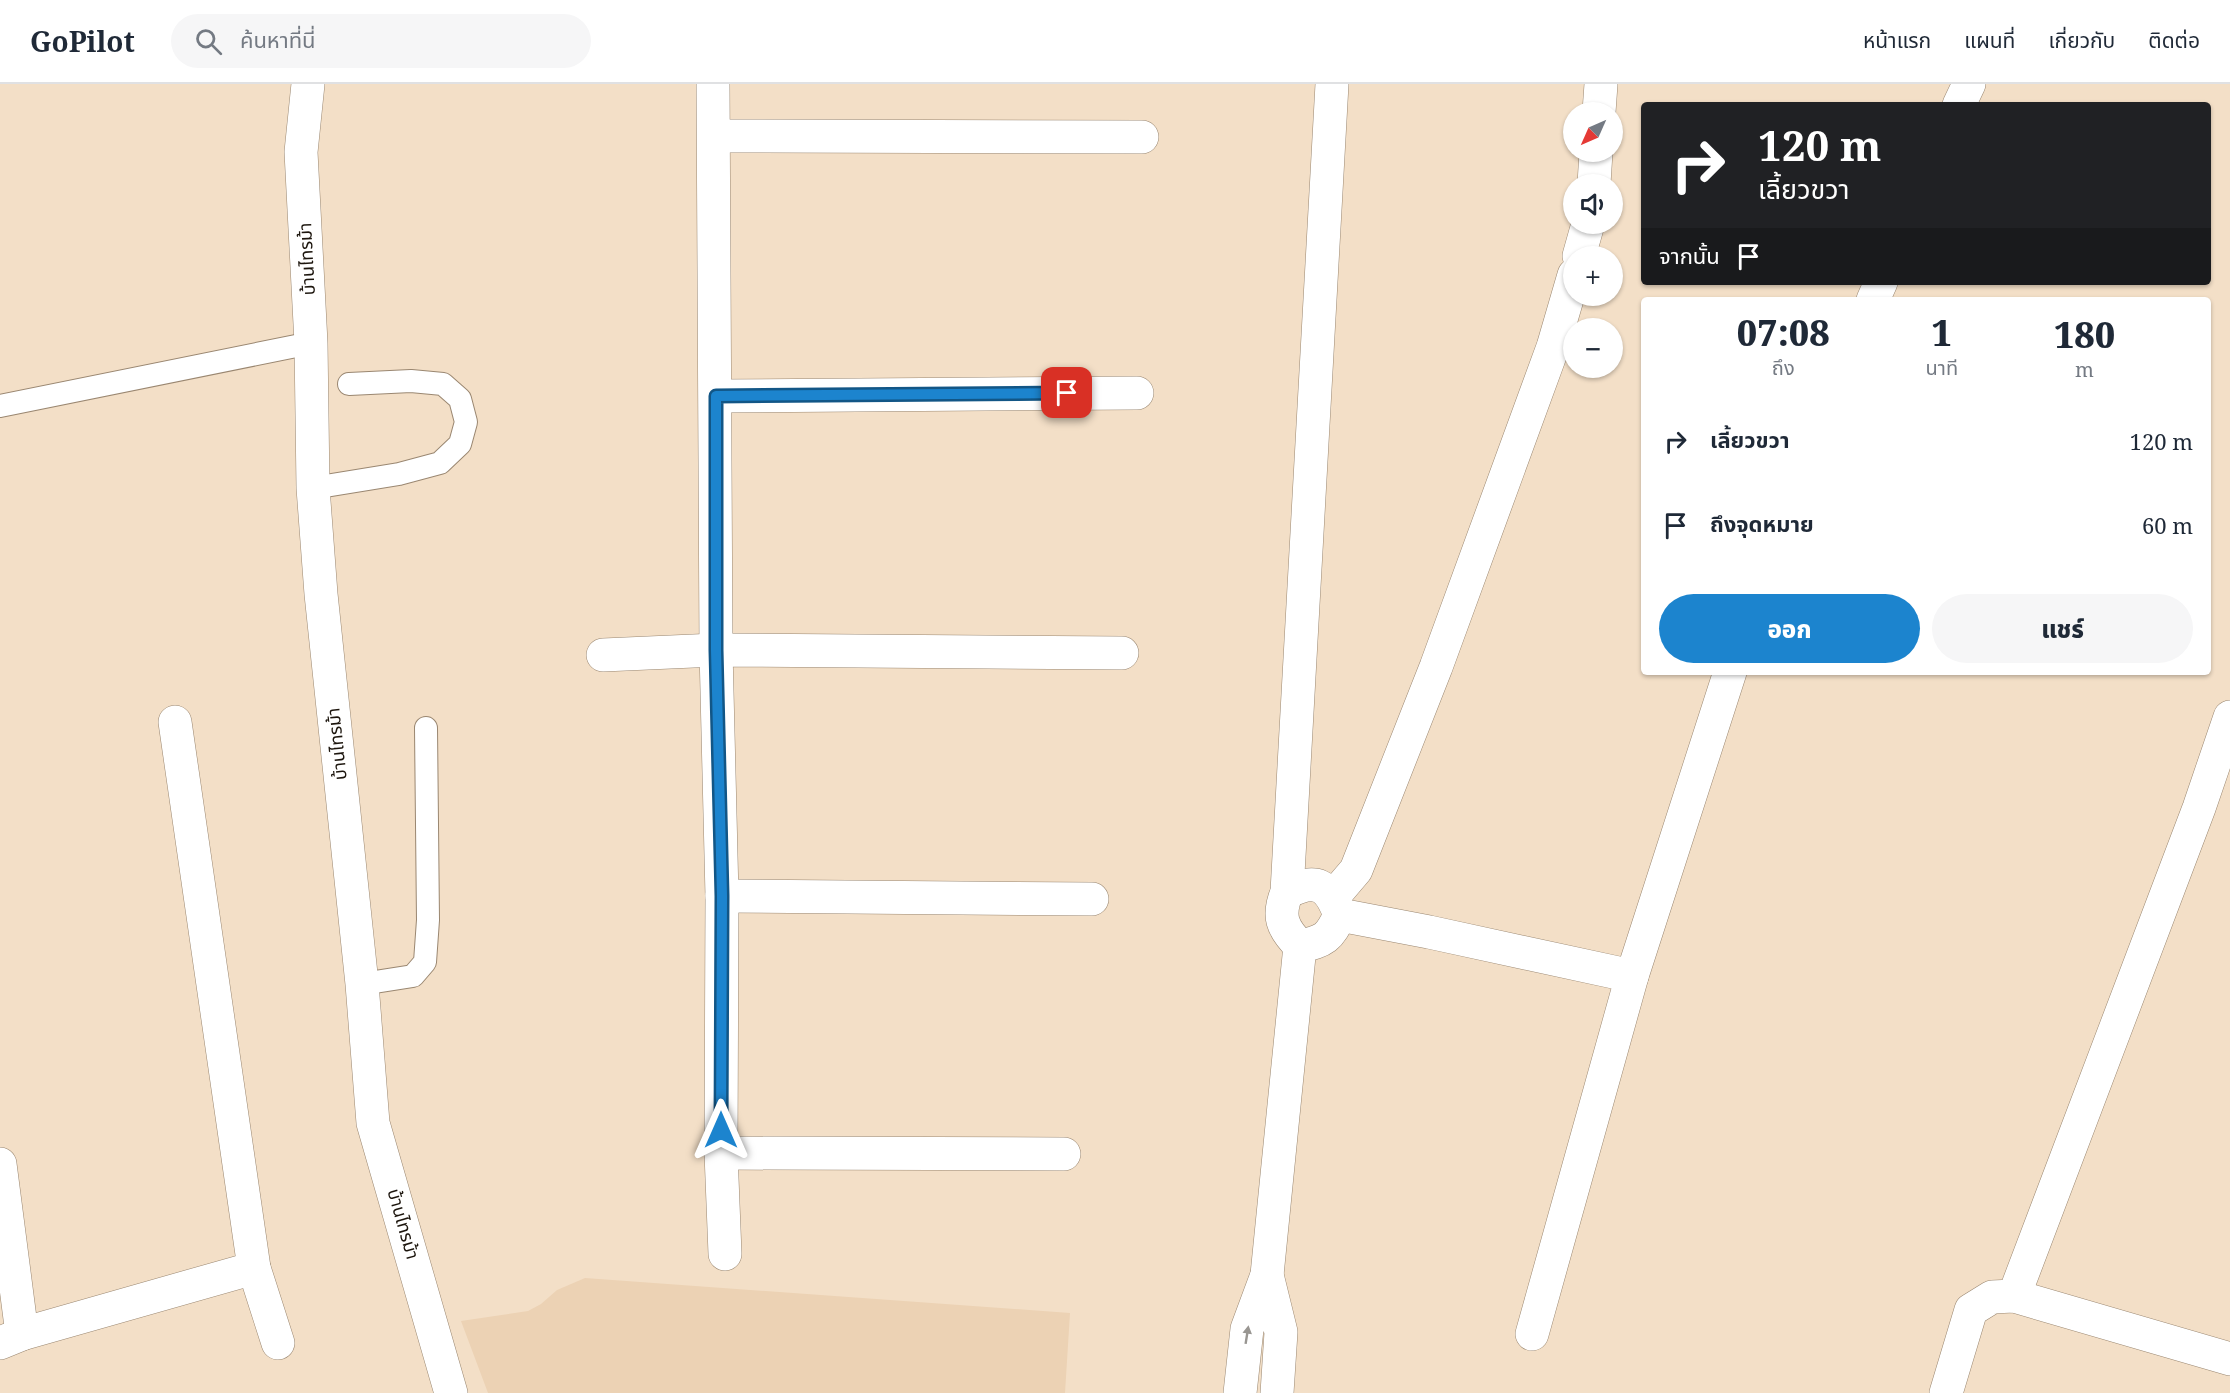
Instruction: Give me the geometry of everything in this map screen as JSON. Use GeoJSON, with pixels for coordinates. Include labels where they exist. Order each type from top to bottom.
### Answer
{"type":"FeatureCollection","features":[{"type":"Feature","properties":{"kind":"street","name":"บ้านไทรม้า"},"geometry":{"type":"LineString","coordinates":[[308,84],[302,152],[311,343],[313,488],[321,594],[362,984],[373,1123],[452,1393]]}},
{"type":"Feature","properties":{"kind":"street"},"geometry":{"type":"LineString","coordinates":[[713,84],[716,650],[722,896],[721,1153],[725,1254]]}},
{"type":"Feature","properties":{"kind":"street"},"geometry":{"type":"LineString","coordinates":[[1300,946],[1290,936],[1283,922],[1281,906],[1287,892],[1332,84]]}},
{"type":"Feature","properties":{"kind":"street"},"geometry":{"type":"LineString","coordinates":[[1600,102],[1601,84]]}},
{"type":"Feature","properties":{"kind":"street"},"geometry":{"type":"LineString","coordinates":[[1960,102],[1969,84]]}},
{"type":"Feature","properties":{"kind":"street"},"geometry":{"type":"LineString","coordinates":[[714,136],[1142,137]]}},
{"type":"Feature","properties":{"kind":"street"},"geometry":{"type":"LineString","coordinates":[[1300,946],[1320,942],[1333,930],[1337,906],[1356,870],[1428,688],[1553,347],[1565,306]]}},
{"type":"Feature","properties":{"kind":"street"},"geometry":{"type":"LineString","coordinates":[[716,396],[1137,393]]}},
{"type":"Feature","properties":{"kind":"street"},"geometry":{"type":"LineString","coordinates":[[603,655],[716,650],[1122,653]]}},
{"type":"Feature","properties":{"kind":"street"},"geometry":{"type":"LineString","coordinates":[[1532,1334],[1632,976],[1729,675]]}},
{"type":"Feature","properties":{"kind":"street"},"geometry":{"type":"LineString","coordinates":[[2014,1296],[2199,808],[2230,717]]}},
{"type":"Feature","properties":{"kind":"street"},"geometry":{"type":"LineString","coordinates":[[175,722],[254,1268],[278,1343]]}},
{"type":"Feature","properties":{"kind":"street"},"geometry":{"type":"LineString","coordinates":[[1287,892],[1304,884],[1316,884],[1337,906],[1429,932],[1632,976]]}},
{"type":"Feature","properties":{"kind":"street"},"geometry":{"type":"LineString","coordinates":[[722,896],[1092,899]]}},
{"type":"Feature","properties":{"kind":"street"},"geometry":{"type":"LineString","coordinates":[[1240,1393],[1247,1329],[1267,1275],[1300,946]]}},
{"type":"Feature","properties":{"kind":"street"},"geometry":{"type":"LineString","coordinates":[[721,1153],[1064,1154]]}},
{"type":"Feature","properties":{"kind":"street"},"geometry":{"type":"LineString","coordinates":[[0,1164],[11,1338],[254,1268]]}},
{"type":"Feature","properties":{"kind":"street"},"geometry":{"type":"LineString","coordinates":[[1267,1275],[1281,1332],[1277,1393]]}},
{"type":"Feature","properties":{"kind":"street"},"geometry":{"type":"LineString","coordinates":[[1946,1393],[1971,1310],[1992,1297],[2014,1296],[2230,1359]]}},
{"type":"Feature","properties":{"kind":"lane"},"geometry":{"type":"LineString","coordinates":[[0,406],[311,343]]}},
{"type":"Feature","properties":{"kind":"lane"},"geometry":{"type":"LineString","coordinates":[[313,488],[399,474],[440,463],[460,444],[466,423],[460,399],[442,384],[411,381],[349,384]]}},
{"type":"Feature","properties":{"kind":"lane"},"geometry":{"type":"LineString","coordinates":[[362,984],[412,976],[425,962],[429,920],[426,728]]}},
{"type":"Feature","properties":{"kind":"shaded area"},"geometry":{"type":"Polygon","coordinates":[[[585,1278],[1070,1313],[1065,1393],[488,1393],[461,1321],[528,1311],[541,1304],[557,1290],[585,1278]]]}},
{"type":"Feature","properties":{"kind":"route"},"geometry":{"type":"LineString","coordinates":[[721,1130],[722,896],[716,650],[716,396],[1067,393]]}}]}
